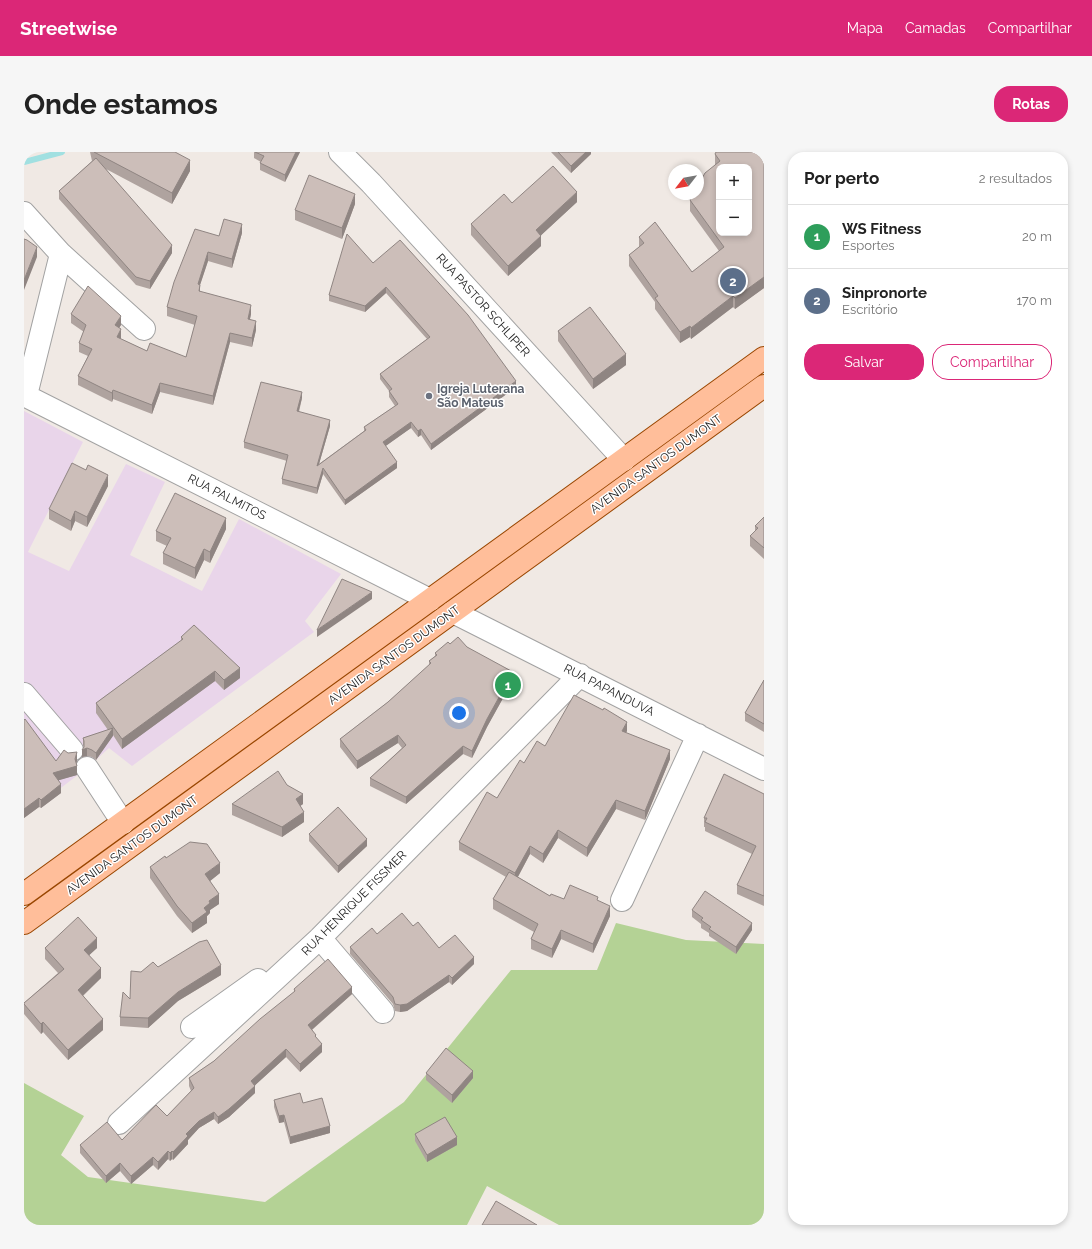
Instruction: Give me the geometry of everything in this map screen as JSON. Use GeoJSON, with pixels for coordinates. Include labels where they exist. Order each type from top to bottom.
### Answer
{"type":"FeatureCollection","features":[{"type":"Feature","properties":{"kind":"main road","name":"AVENIDA SANTOS DUMONT"},"geometry":{"type":"LineString","coordinates":[[24,894],[764,358]]}},
{"type":"Feature","properties":{"kind":"main road","name":"AVENIDA SANTOS DUMONT"},"geometry":{"type":"LineString","coordinates":[[24,923],[764,386]]}},
{"type":"Feature","properties":{"kind":"street","name":"RUA PASTOR SCHLIPER"},"geometry":{"type":"LineString","coordinates":[[340,152],[371,183],[624,460]]}},
{"type":"Feature","properties":{"kind":"street"},"geometry":{"type":"LineString","coordinates":[[24,213],[61,254],[144,329]]}},
{"type":"Feature","properties":{"kind":"street"},"geometry":{"type":"LineString","coordinates":[[25,395],[61,254]]}},
{"type":"Feature","properties":{"kind":"street","name":"RUA PALMITOS"},"geometry":{"type":"LineString","coordinates":[[25,395],[430,600]]}},
{"type":"Feature","properties":{"kind":"street","name":"RUA PAPANDUVA"},"geometry":{"type":"LineString","coordinates":[[453,612],[764,769]]}},
{"type":"Feature","properties":{"kind":"street","name":"RUA HENRIQUE FISSMER"},"geometry":{"type":"LineString","coordinates":[[119,1123],[320,938],[580,675]]}},
{"type":"Feature","properties":{"kind":"street"},"geometry":{"type":"LineString","coordinates":[[24,694],[72,750]]}},
{"type":"Feature","properties":{"kind":"street"},"geometry":{"type":"LineString","coordinates":[[622,900],[698,735]]}},
{"type":"Feature","properties":{"kind":"street"},"geometry":{"type":"LineString","coordinates":[[87,768],[123,823]]}},
{"type":"Feature","properties":{"kind":"street"},"geometry":{"type":"LineString","coordinates":[[320,938],[383,1012]]}},
{"type":"Feature","properties":{"kind":"street"},"geometry":{"type":"LineString","coordinates":[[192,1027],[243,990],[300,957]]}},
{"type":"Feature","properties":{"kind":"shaded area"},"geometry":{"type":"Polygon","coordinates":[[[24,411],[83,442],[28,552],[69,571],[126,464],[165,482],[130,555],[202,591],[239,519],[341,574],[305,621],[314,632],[132,766],[109,748],[87,768],[24,816],[24,411]]]}},
{"type":"Feature","properties":{"kind":"green space"},"geometry":{"type":"Polygon","coordinates":[[[616,923],[686,940],[764,944],[764,1225],[559,1225],[487,1186],[467,1225],[24,1225],[24,1083],[84,1116],[61,1155],[88,1177],[265,1202],[404,1102],[511,970],[597,970],[616,923]]]}},
{"type":"Feature","properties":{"kind":"building"},"geometry":{"type":"Polygon","coordinates":[[[94,152],[175,152],[190,160],[172,193],[94,152]]]}},
{"type":"Feature","properties":{"kind":"building"},"geometry":{"type":"Polygon","coordinates":[[[255,152],[296,152],[285,175],[260,163],[264,156],[255,152]]]}},
{"type":"Feature","properties":{"kind":"building"},"geometry":{"type":"Polygon","coordinates":[[[558,152],[586,152],[571,166],[558,152]]]}},
{"type":"Feature","properties":{"kind":"building"},"geometry":{"type":"Polygon","coordinates":[[[716,152],[764,152],[764,277],[735,298],[733,296],[691,328],[690,326],[680,332],[655,298],[658,296],[629,255],[644,243],[639,237],[655,222],[692,272],[724,247],[716,236],[752,236],[752,164],[716,164],[720,161],[715,154],[716,152]]]}},
{"type":"Feature","properties":{"kind":"building"},"geometry":{"type":"Polygon","coordinates":[[[96,158],[172,245],[150,281],[136,277],[59,191],[96,158]]]}},
{"type":"Feature","properties":{"kind":"building"},"geometry":{"type":"Polygon","coordinates":[[[716,164],[716,236],[690,200],[704,200],[705,173],[716,164]]]}},
{"type":"Feature","properties":{"kind":"building"},"geometry":{"type":"Polygon","coordinates":[[[553,166],[577,192],[536,230],[541,236],[508,266],[471,224],[504,194],[512,203],[553,166]]]}},
{"type":"Feature","properties":{"kind":"building"},"geometry":{"type":"Polygon","coordinates":[[[309,175],[355,194],[342,228],[295,210],[309,175]]]}},
{"type":"Feature","properties":{"kind":"building"},"geometry":{"type":"Polygon","coordinates":[[[224,219],[242,224],[232,259],[208,252],[198,284],[200,285],[199,291],[251,305],[248,319],[256,321],[252,338],[230,333],[213,396],[160,383],[152,405],[113,390],[112,393],[78,376],[92,349],[79,343],[86,325],[71,314],[88,286],[121,316],[115,325],[121,329],[117,337],[147,351],[150,343],[186,357],[197,316],[167,307],[174,282],[195,229],[219,236],[224,219]]]}},
{"type":"Feature","properties":{"kind":"building"},"geometry":{"type":"Polygon","coordinates":[[[347,234],[373,263],[400,240],[468,315],[516,381],[431,444],[421,429],[418,431],[411,422],[383,442],[397,462],[345,500],[323,468],[317,488],[282,479],[288,455],[244,442],[261,382],[302,392],[297,411],[330,420],[317,466],[366,430],[364,427],[398,404],[389,391],[392,389],[380,374],[430,337],[386,287],[365,306],[329,295],[347,234]]]}},
{"type":"Feature","properties":{"kind":"building"},"geometry":{"type":"Polygon","coordinates":[[[24,239],[37,247],[24,280],[24,239]]]}},
{"type":"Feature","properties":{"kind":"building"},"geometry":{"type":"Polygon","coordinates":[[[590,307],[626,354],[593,379],[558,331],[590,307]]]}},
{"type":"Feature","properties":{"kind":"building"},"geometry":{"type":"Polygon","coordinates":[[[72,463],[86,470],[88,465],[108,475],[87,517],[75,511],[71,521],[49,509],[72,463]]]}},
{"type":"Feature","properties":{"kind":"building"},"geometry":{"type":"Polygon","coordinates":[[[175,493],[226,518],[210,552],[204,549],[195,568],[163,553],[171,538],[156,531],[175,493]]]}},
{"type":"Feature","properties":{"kind":"building"},"geometry":{"type":"Polygon","coordinates":[[[764,517],[764,548],[750,536],[758,528],[755,526],[764,517]]]}},
{"type":"Feature","properties":{"kind":"building"},"geometry":{"type":"Polygon","coordinates":[[[342,579],[372,592],[317,630],[342,579]]]}},
{"type":"Feature","properties":{"kind":"building"},"geometry":{"type":"Polygon","coordinates":[[[194,625],[240,668],[224,680],[215,671],[122,739],[96,703],[183,639],[181,637],[194,625]]]}},
{"type":"Feature","properties":{"kind":"building"},"geometry":{"type":"Polygon","coordinates":[[[458,637],[467,647],[513,672],[487,719],[472,751],[463,746],[406,797],[370,778],[406,745],[398,735],[357,761],[340,739],[388,702],[431,663],[429,661],[437,655],[435,653],[448,642],[450,644],[458,637]]]}},
{"type":"Feature","properties":{"kind":"building"},"geometry":{"type":"Polygon","coordinates":[[[764,680],[764,724],[745,713],[764,680]]]}},
{"type":"Feature","properties":{"kind":"building"},"geometry":{"type":"Polygon","coordinates":[[[574,695],[603,710],[604,708],[627,722],[622,731],[670,750],[645,811],[616,800],[587,848],[558,830],[543,854],[530,846],[515,873],[459,842],[487,792],[497,798],[520,760],[524,763],[537,741],[545,746],[574,695]]]}},
{"type":"Feature","properties":{"kind":"building"},"geometry":{"type":"Polygon","coordinates":[[[25,719],[56,761],[64,750],[68,753],[77,752],[75,759],[77,766],[53,773],[61,784],[41,800],[39,798],[24,809],[24,720],[25,719]]]}},
{"type":"Feature","properties":{"kind":"building"},"geometry":{"type":"Polygon","coordinates":[[[113,728],[96,753],[87,748],[82,750],[84,747],[83,738],[113,728]]]}},
{"type":"Feature","properties":{"kind":"building"},"geometry":{"type":"Polygon","coordinates":[[[278,771],[287,785],[303,794],[296,799],[304,812],[282,827],[232,804],[278,771]]]}},
{"type":"Feature","properties":{"kind":"building"},"geometry":{"type":"Polygon","coordinates":[[[724,774],[764,794],[764,896],[737,885],[756,846],[705,822],[707,818],[704,818],[724,774]]]}},
{"type":"Feature","properties":{"kind":"building"},"geometry":{"type":"Polygon","coordinates":[[[338,807],[367,839],[338,866],[309,834],[338,807]]]}},
{"type":"Feature","properties":{"kind":"building"},"geometry":{"type":"Polygon","coordinates":[[[190,842],[207,844],[220,863],[205,874],[219,894],[209,901],[210,903],[204,908],[207,912],[192,923],[177,906],[150,867],[165,856],[166,858],[190,842]]]}},
{"type":"Feature","properties":{"kind":"building"},"geometry":{"type":"Polygon","coordinates":[[[509,872],[550,896],[551,894],[564,899],[570,885],[598,897],[597,900],[610,906],[593,944],[561,930],[552,949],[531,939],[538,924],[493,899],[509,872]]]}},
{"type":"Feature","properties":{"kind":"building"},"geometry":{"type":"Polygon","coordinates":[[[705,891],[752,923],[736,947],[709,929],[711,927],[701,920],[703,918],[692,910],[705,891]]]}},
{"type":"Feature","properties":{"kind":"building"},"geometry":{"type":"Polygon","coordinates":[[[402,913],[413,926],[418,922],[439,948],[455,935],[474,957],[452,978],[449,975],[407,1004],[400,1005],[395,1004],[393,997],[350,947],[372,928],[377,934],[402,913]]]}},
{"type":"Feature","properties":{"kind":"building"},"geometry":{"type":"Polygon","coordinates":[[[78,917],[97,938],[84,950],[101,968],[78,990],[103,1019],[68,1050],[43,1022],[41,1024],[24,1003],[64,969],[45,948],[78,917]]]}},
{"type":"Feature","properties":{"kind":"building"},"geometry":{"type":"Polygon","coordinates":[[[207,940],[221,965],[178,992],[148,1018],[120,1017],[123,992],[130,999],[131,971],[141,972],[153,962],[158,967],[199,942],[207,940]]]}},
{"type":"Feature","properties":{"kind":"building"},"geometry":{"type":"Polygon","coordinates":[[[328,959],[352,987],[308,1025],[322,1044],[300,1064],[286,1049],[251,1081],[255,1086],[229,1109],[218,1117],[214,1112],[199,1121],[186,1134],[188,1136],[173,1152],[172,1151],[170,1153],[168,1151],[158,1162],[153,1157],[131,1176],[120,1163],[106,1176],[80,1145],[107,1122],[122,1140],[156,1105],[167,1116],[194,1088],[189,1078],[214,1061],[260,1019],[295,991],[294,989],[328,959]]]}},
{"type":"Feature","properties":{"kind":"building"},"geometry":{"type":"Polygon","coordinates":[[[446,1048],[473,1071],[452,1095],[426,1073],[446,1048]]]}},
{"type":"Feature","properties":{"kind":"building"},"geometry":{"type":"Polygon","coordinates":[[[300,1093],[303,1103],[322,1098],[330,1126],[290,1137],[284,1115],[279,1116],[274,1100],[300,1093]]]}},
{"type":"Feature","properties":{"kind":"building"},"geometry":{"type":"Polygon","coordinates":[[[445,1117],[457,1137],[427,1155],[415,1134],[445,1117]]]}},
{"type":"Feature","properties":{"kind":"building"},"geometry":{"type":"Polygon","coordinates":[[[496,1201],[537,1225],[482,1225],[496,1201]]]}},
{"type":"Feature","properties":{"kind":"waterway"},"geometry":{"type":"LineString","coordinates":[[24,162],[62,152]]}},
{"type":"Feature","properties":{"kind":"place","name":"Sinpronorte"},"geometry":{"type":"Point","coordinates":[733,281]}},
{"type":"Feature","properties":{"kind":"place","name":"Igreja Luterana São Mateus"},"geometry":{"type":"Point","coordinates":[429,396]}},
{"type":"Feature","properties":{"kind":"place","name":"WS Fitness"},"geometry":{"type":"Point","coordinates":[508,685]}}]}
